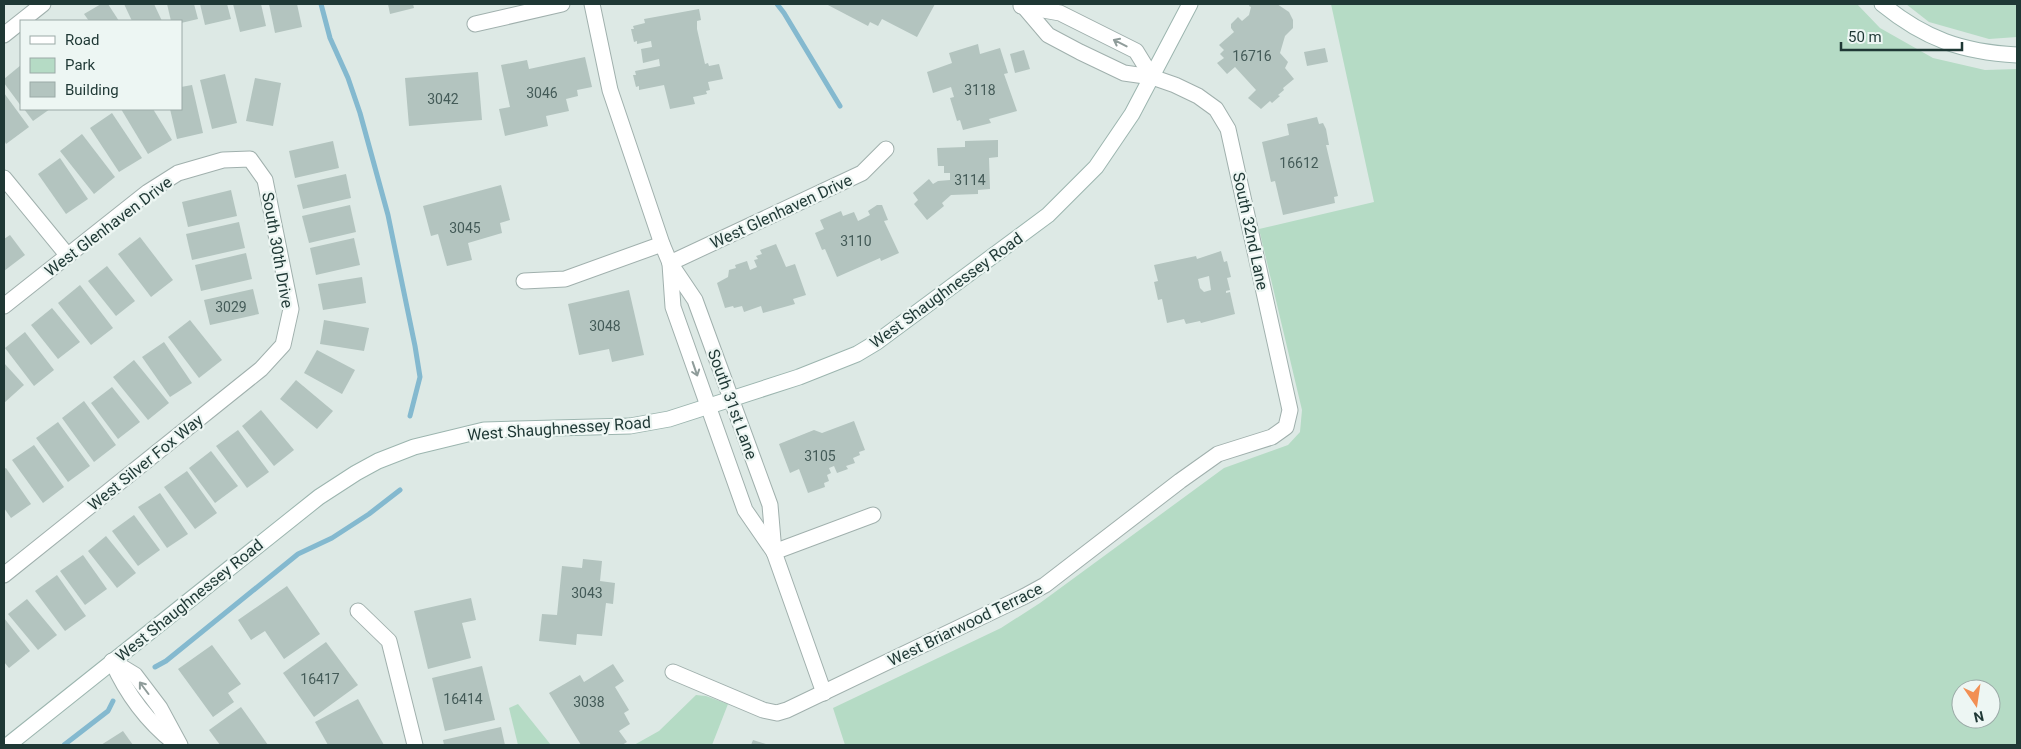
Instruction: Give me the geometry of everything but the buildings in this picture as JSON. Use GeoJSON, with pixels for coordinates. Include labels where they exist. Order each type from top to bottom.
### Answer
{"type":"FeatureCollection","features":[{"type":"Feature","properties":{"kind":"street"},"geometry":{"type":"LineString","coordinates":[[23,20],[43,4]]}},
{"type":"Feature","properties":{"kind":"street"},"geometry":{"type":"LineString","coordinates":[[476,24],[562,4]]}},
{"type":"Feature","properties":{"kind":"street","name":"South 31st Lane"},"geometry":{"type":"LineString","coordinates":[[592,4],[610,90],[662,244],[670,263],[695,300],[770,505],[774,552],[824,693]]}},
{"type":"Feature","properties":{"kind":"street","name":"West Shaughnessey Road"},"geometry":{"type":"LineString","coordinates":[[8,745],[326,492],[356,473],[396,454],[484,430],[630,426],[670,419],[709,408],[807,374],[857,354],[877,342],[1048,215],[1096,167],[1132,114],[1190,4]]}},
{"type":"Feature","properties":{"kind":"street"},"geometry":{"type":"LineString","coordinates":[[1882,4],[1920,32],[1952,44],[1990,53],[2017,54]]}},
{"type":"Feature","properties":{"kind":"street","name":"South 32nd Lane"},"geometry":{"type":"LineString","coordinates":[[1021,6],[1048,35],[1124,73],[1152,77],[1175,84],[1216,108],[1228,129],[1290,410],[1286,427]]}},
{"type":"Feature","properties":{"kind":"street","name":"South 32nd Lane"},"geometry":{"type":"LineString","coordinates":[[1021,6],[1060,13],[1136,51],[1152,77]]}},
{"type":"Feature","properties":{"kind":"street"},"geometry":{"type":"LineString","coordinates":[[4,35],[20,22]]}},
{"type":"Feature","properties":{"kind":"street","name":"West Glenhaven Drive"},"geometry":{"type":"LineString","coordinates":[[670,263],[862,173],[886,149]]}},
{"type":"Feature","properties":{"kind":"street","name":"West Glenhaven Drive"},"geometry":{"type":"LineString","coordinates":[[4,306],[148,192],[178,173],[222,160],[250,159]]}},
{"type":"Feature","properties":{"kind":"street","name":"South 30th Drive"},"geometry":{"type":"LineString","coordinates":[[250,159],[265,180],[291,309],[283,345]]}},
{"type":"Feature","properties":{"kind":"street"},"geometry":{"type":"LineString","coordinates":[[4,178],[68,256]]}},
{"type":"Feature","properties":{"kind":"street"},"geometry":{"type":"LineString","coordinates":[[524,281],[565,279],[662,244]]}},
{"type":"Feature","properties":{"kind":"street","name":"South 31st Lane"},"geometry":{"type":"LineString","coordinates":[[670,263],[673,307],[745,510],[774,552]]}},
{"type":"Feature","properties":{"kind":"street"},"geometry":{"type":"LineString","coordinates":[[686,343],[708,335]]}},
{"type":"Feature","properties":{"kind":"street","name":"West Silver Fox Way"},"geometry":{"type":"LineString","coordinates":[[4,576],[261,369],[283,345]]}},
{"type":"Feature","properties":{"kind":"street","name":"West Briarwood Terrace"},"geometry":{"type":"LineString","coordinates":[[673,672],[763,710],[777,713],[787,710],[1045,585],[1218,454],[1272,438],[1286,427]]}},
{"type":"Feature","properties":{"kind":"street"},"geometry":{"type":"LineString","coordinates":[[735,480],[758,472]]}},
{"type":"Feature","properties":{"kind":"street"},"geometry":{"type":"LineString","coordinates":[[774,552],[873,515]]}},
{"type":"Feature","properties":{"kind":"street"},"geometry":{"type":"LineString","coordinates":[[358,611],[389,641],[415,745]]}},
{"type":"Feature","properties":{"kind":"street"},"geometry":{"type":"LineString","coordinates":[[112,661],[123,686],[146,718],[157,730],[178,745]]}},
{"type":"Feature","properties":{"kind":"green space"},"geometry":{"type":"Polygon","coordinates":[[[1331,4],[1857,4],[1880,28],[1933,58],[1985,70],[2017,69],[2017,745],[845,745],[833,708],[1001,628],[1040,603],[1224,468],[1288,445],[1300,432],[1302,410],[1259,229],[1374,202],[1331,4]]]}},
{"type":"Feature","properties":{"kind":"green space"},"geometry":{"type":"Polygon","coordinates":[[[1906,4],[2017,4],[2017,37],[1989,39],[1929,22],[1906,4]]]}},
{"type":"Feature","properties":{"kind":"green space"},"geometry":{"type":"Polygon","coordinates":[[[696,695],[706,696],[728,704],[712,745],[634,745],[659,731],[696,695]]]}},
{"type":"Feature","properties":{"kind":"green space"},"geometry":{"type":"Polygon","coordinates":[[[518,704],[551,745],[518,745],[509,708],[518,704]]]}},
{"type":"Feature","properties":{"kind":"waterway"},"geometry":{"type":"LineString","coordinates":[[321,4],[330,38],[348,78],[360,113],[388,215],[420,377],[410,416]]}},
{"type":"Feature","properties":{"kind":"waterway"},"geometry":{"type":"LineString","coordinates":[[777,4],[840,106]]}},
{"type":"Feature","properties":{"kind":"waterway"},"geometry":{"type":"LineString","coordinates":[[155,667],[166,661],[298,554],[332,538],[369,514],[400,490]]}},
{"type":"Feature","properties":{"kind":"waterway"},"geometry":{"type":"LineString","coordinates":[[64,745],[108,711],[113,701]]}}]}
